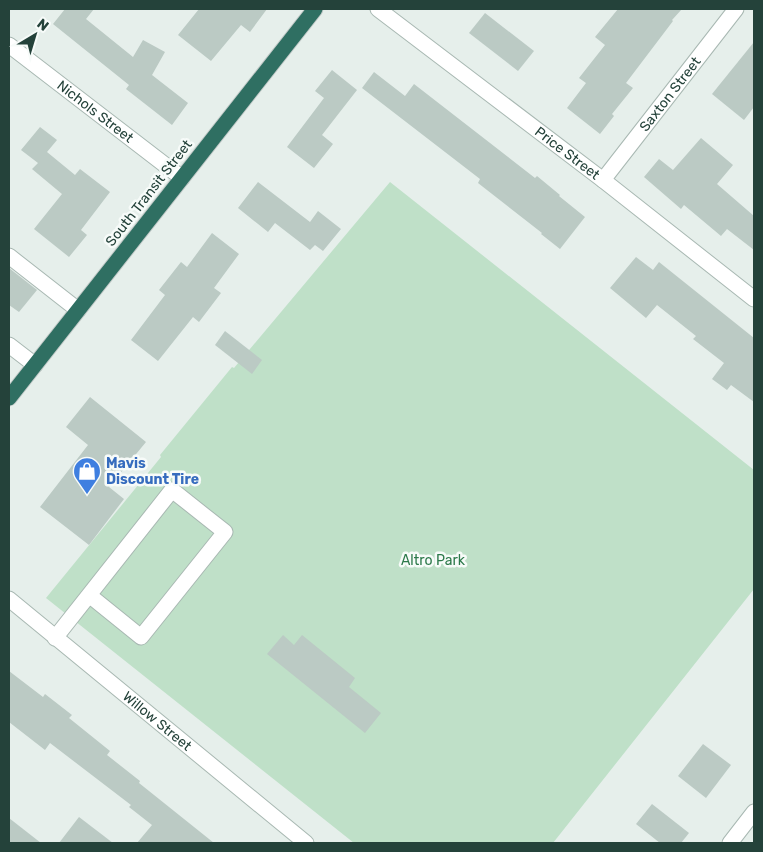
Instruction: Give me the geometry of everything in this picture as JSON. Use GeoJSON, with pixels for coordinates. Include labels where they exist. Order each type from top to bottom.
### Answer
{"type":"FeatureCollection","features":[{"type":"Feature","properties":{"kind":"highway","name":"South Transit Street"},"geometry":{"type":"LineString","coordinates":[[9,398],[315,9]]}},
{"type":"Feature","properties":{"kind":"street","name":"Price Street"},"geometry":{"type":"LineString","coordinates":[[378,9],[604,180],[754,299]]}},
{"type":"Feature","properties":{"kind":"street","name":"Saxton Street"},"geometry":{"type":"LineString","coordinates":[[604,180],[736,9]]}},
{"type":"Feature","properties":{"kind":"street","name":"Nichols Street"},"geometry":{"type":"LineString","coordinates":[[9,46],[182,178]]}},
{"type":"Feature","properties":{"kind":"street"},"geometry":{"type":"LineString","coordinates":[[9,256],[78,310]]}},
{"type":"Feature","properties":{"kind":"street"},"geometry":{"type":"LineString","coordinates":[[9,345],[34,365]]}},
{"type":"Feature","properties":{"kind":"street"},"geometry":{"type":"LineString","coordinates":[[56,638],[89,595],[172,490],[225,532],[141,637],[89,595]]}},
{"type":"Feature","properties":{"kind":"street","name":"Willow Street"},"geometry":{"type":"LineString","coordinates":[[9,599],[306,843]]}},
{"type":"Feature","properties":{"kind":"street"},"geometry":{"type":"LineString","coordinates":[[730,843],[754,812]]}},
{"type":"Feature","properties":{"kind":"green space","name":"Altro Park"},"geometry":{"type":"Polygon","coordinates":[[[390,182],[754,470],[754,589],[553,843],[354,843],[46,598],[232,367],[234,368],[390,182]]]}},
{"type":"Feature","properties":{"kind":"building"},"geometry":{"type":"Polygon","coordinates":[[[65,9],[94,9],[86,19],[133,57],[143,40],[165,52],[152,75],[188,103],[172,125],[126,89],[129,85],[53,24],[65,9]]]}},
{"type":"Feature","properties":{"kind":"building"},"geometry":{"type":"Polygon","coordinates":[[[199,9],[267,9],[250,32],[241,25],[211,61],[178,35],[199,9]]]}},
{"type":"Feature","properties":{"kind":"building"},"geometry":{"type":"Polygon","coordinates":[[[618,9],[682,9],[626,83],[633,88],[612,114],[614,116],[600,134],[567,108],[586,83],[579,78],[605,45],[595,37],[618,9]]]}},
{"type":"Feature","properties":{"kind":"building"},"geometry":{"type":"Polygon","coordinates":[[[485,13],[534,51],[518,71],[469,33],[485,13]]]}},
{"type":"Feature","properties":{"kind":"building"},"geometry":{"type":"Polygon","coordinates":[[[754,42],[754,107],[744,120],[712,94],[754,42]]]}},
{"type":"Feature","properties":{"kind":"building"},"geometry":{"type":"Polygon","coordinates":[[[332,70],[357,90],[322,135],[333,144],[314,168],[287,147],[324,98],[315,91],[332,70]]]}},
{"type":"Feature","properties":{"kind":"building"},"geometry":{"type":"Polygon","coordinates":[[[374,72],[405,96],[414,84],[535,178],[537,176],[585,217],[560,249],[478,183],[480,179],[362,88],[374,72]]]}},
{"type":"Feature","properties":{"kind":"building"},"geometry":{"type":"Polygon","coordinates":[[[40,127],[57,140],[47,152],[75,175],[80,169],[110,192],[81,230],[87,235],[69,257],[34,229],[62,194],[32,169],[38,163],[21,150],[40,127]]]}},
{"type":"Feature","properties":{"kind":"building"},"geometry":{"type":"Polygon","coordinates":[[[701,138],[733,165],[717,184],[754,216],[754,250],[727,229],[721,236],[684,205],[681,209],[644,177],[659,159],[673,170],[701,138]]]}},
{"type":"Feature","properties":{"kind":"building"},"geometry":{"type":"Polygon","coordinates":[[[258,182],[310,222],[318,211],[341,229],[323,251],[315,245],[310,250],[275,223],[268,232],[238,208],[258,182]]]}},
{"type":"Feature","properties":{"kind":"building"},"geometry":{"type":"Polygon","coordinates":[[[212,233],[239,254],[214,288],[221,293],[199,322],[193,317],[158,361],[131,340],[165,295],[159,290],[181,262],[187,267],[212,233]]]}},
{"type":"Feature","properties":{"kind":"building"},"geometry":{"type":"Polygon","coordinates":[[[636,257],[653,270],[659,262],[754,338],[754,402],[731,385],[727,390],[712,379],[724,363],[693,339],[696,336],[657,305],[646,318],[610,288],[636,257]]]}},
{"type":"Feature","properties":{"kind":"building"},"geometry":{"type":"Polygon","coordinates":[[[9,268],[37,290],[19,312],[9,305],[9,268]]]}},
{"type":"Feature","properties":{"kind":"building"},"geometry":{"type":"Polygon","coordinates":[[[225,331],[262,360],[252,374],[215,345],[225,331]]]}},
{"type":"Feature","properties":{"kind":"building"},"geometry":{"type":"Polygon","coordinates":[[[90,397],[146,442],[109,487],[124,499],[89,545],[40,507],[88,445],[66,427],[90,397]]]}},
{"type":"Feature","properties":{"kind":"building"},"geometry":{"type":"Polygon","coordinates":[[[283,635],[294,645],[302,635],[355,678],[349,687],[381,713],[365,733],[267,654],[283,635]]]}},
{"type":"Feature","properties":{"kind":"building"},"geometry":{"type":"Polygon","coordinates":[[[9,671],[43,697],[45,694],[72,715],[69,718],[110,751],[107,755],[214,843],[137,843],[152,825],[129,807],[131,805],[50,743],[45,750],[9,722],[9,671]]]}},
{"type":"Feature","properties":{"kind":"building"},"geometry":{"type":"Polygon","coordinates":[[[703,744],[731,765],[706,798],[678,776],[703,744]]]}},
{"type":"Feature","properties":{"kind":"building"},"geometry":{"type":"Polygon","coordinates":[[[652,804],[689,833],[681,843],[660,843],[636,824],[652,804]]]}},
{"type":"Feature","properties":{"kind":"building"},"geometry":{"type":"Polygon","coordinates":[[[79,817],[113,843],[59,843],[79,817]]]}},
{"type":"Feature","properties":{"kind":"building"},"geometry":{"type":"Polygon","coordinates":[[[9,818],[41,843],[9,843],[9,818]]]}},
{"type":"Feature","properties":{"kind":"place","name":"Mavis Discount Tire"},"geometry":{"type":"Point","coordinates":[87,495]}}]}
